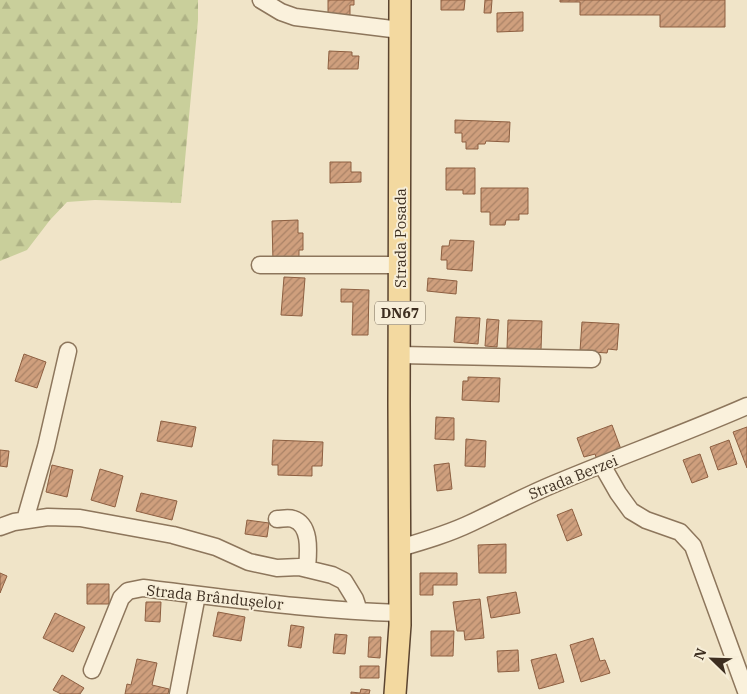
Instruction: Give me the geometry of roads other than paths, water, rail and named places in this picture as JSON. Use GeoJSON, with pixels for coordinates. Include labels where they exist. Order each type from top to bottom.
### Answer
{"type":"FeatureCollection","features":[{"type":"Feature","properties":{"kind":"main road","name":"Strada Posada"},"geometry":{"type":"LineString","coordinates":[[400,0],[400,619]]}},
{"type":"Feature","properties":{"kind":"main road","name":"DN67"},"geometry":{"type":"LineString","coordinates":[[395,694],[400,619]]}},
{"type":"Feature","properties":{"kind":"street"},"geometry":{"type":"LineString","coordinates":[[261,0],[281,12],[295,17],[400,30]]}},
{"type":"Feature","properties":{"kind":"street"},"geometry":{"type":"LineString","coordinates":[[260,265],[400,265]]}},
{"type":"Feature","properties":{"kind":"street"},"geometry":{"type":"LineString","coordinates":[[25,520],[46,447],[68,351]]}},
{"type":"Feature","properties":{"kind":"street"},"geometry":{"type":"LineString","coordinates":[[400,355],[592,359]]}},
{"type":"Feature","properties":{"kind":"street","name":"Strada Berzei"},"geometry":{"type":"LineString","coordinates":[[400,548],[442,535],[471,523],[520,498],[747,406]]}},
{"type":"Feature","properties":{"kind":"street"},"geometry":{"type":"LineString","coordinates":[[602,465],[631,511],[646,520],[680,532],[692,546],[747,694]]}},
{"type":"Feature","properties":{"kind":"street"},"geometry":{"type":"LineString","coordinates":[[0,527],[14,522],[48,517],[80,518],[173,535],[216,547],[249,562],[277,568],[299,567],[332,575],[344,581],[355,599],[358,611]]}},
{"type":"Feature","properties":{"kind":"street"},"geometry":{"type":"LineString","coordinates":[[277,519],[292,518],[300,523],[306,534],[308,545],[307,569]]}},
{"type":"Feature","properties":{"kind":"street","name":"Strada Brândușelor"},"geometry":{"type":"LineString","coordinates":[[92,670],[121,598],[128,591],[143,588],[358,611],[400,619]]}},
{"type":"Feature","properties":{"kind":"street"},"geometry":{"type":"LineString","coordinates":[[178,694],[197,594]]}}]}
